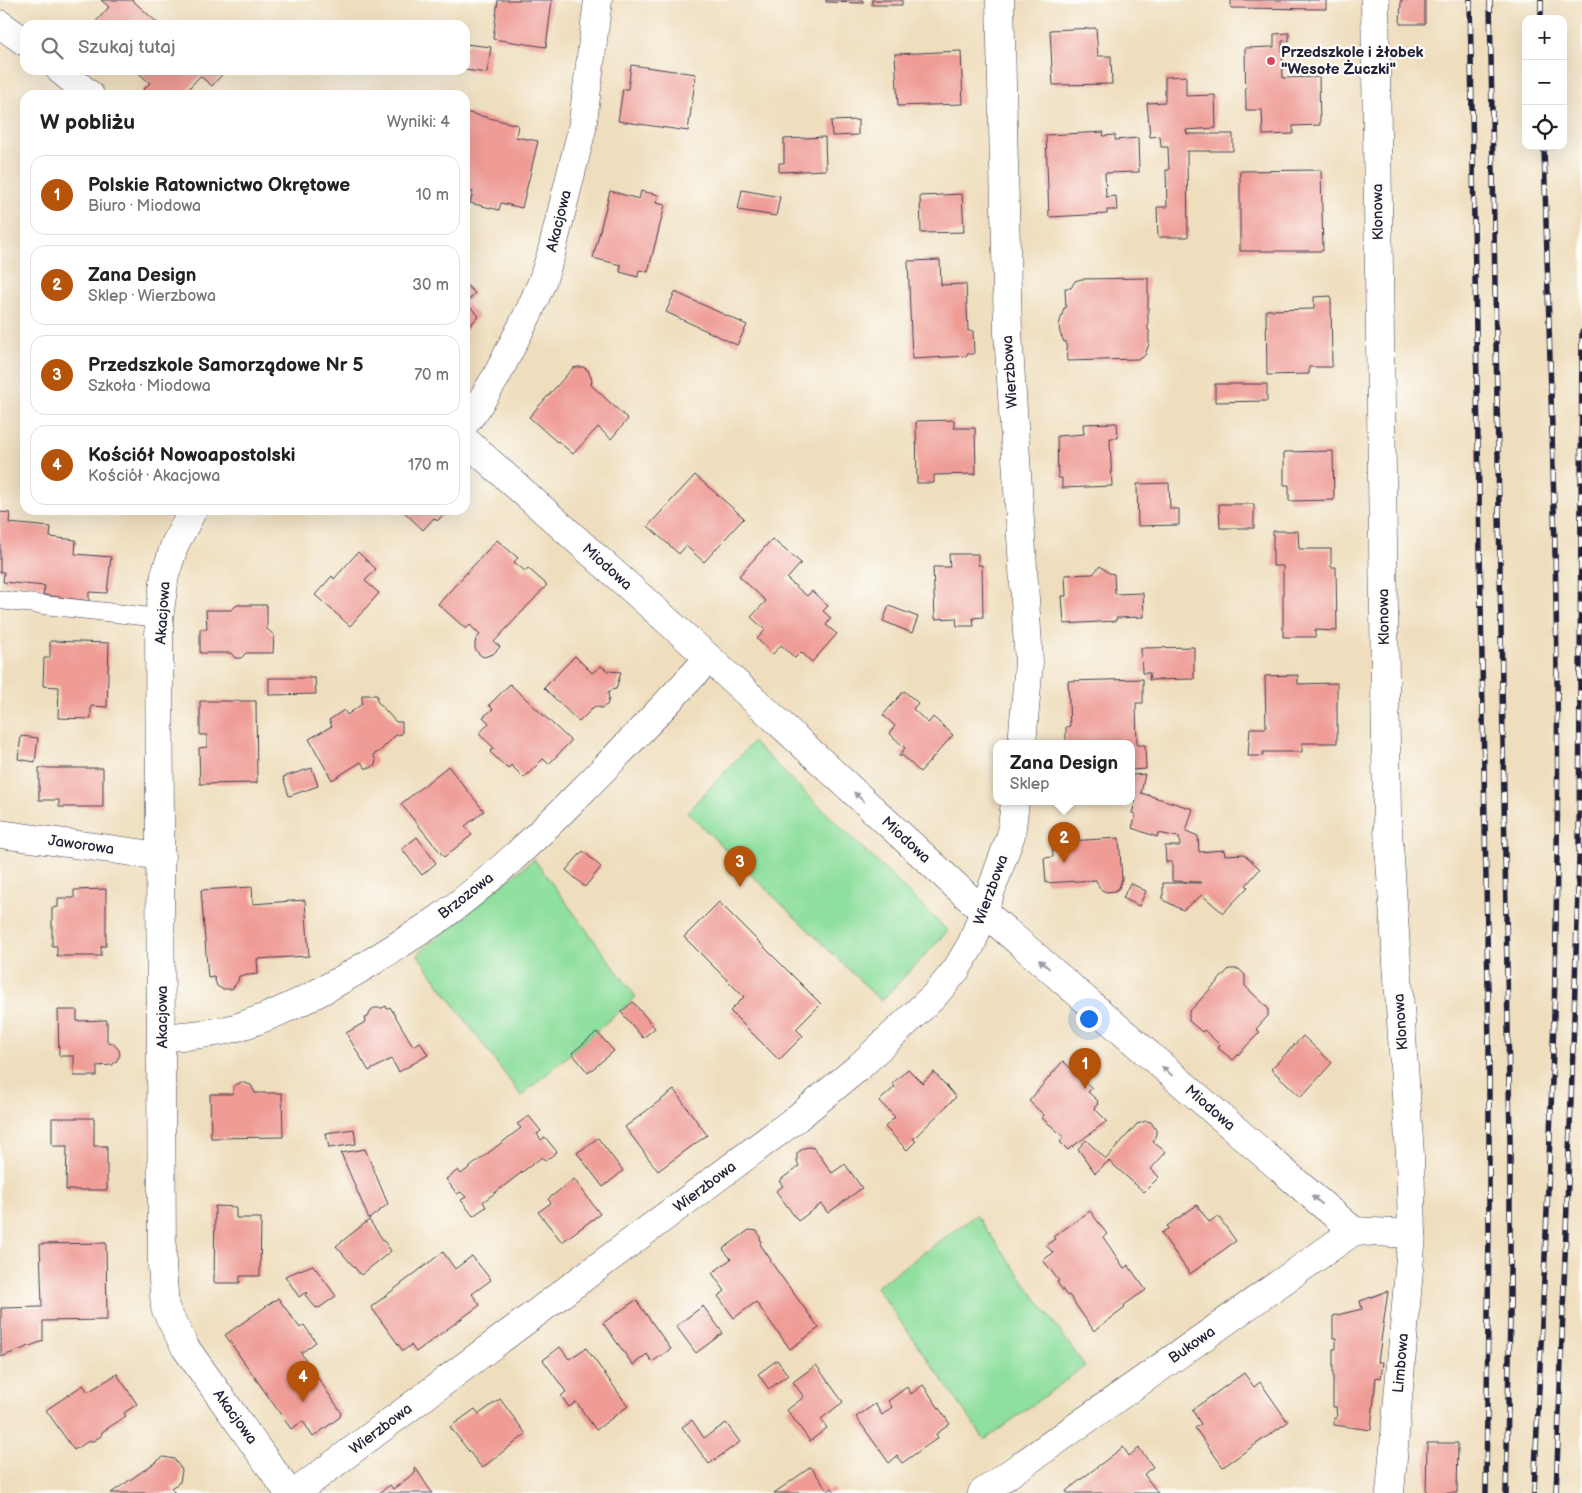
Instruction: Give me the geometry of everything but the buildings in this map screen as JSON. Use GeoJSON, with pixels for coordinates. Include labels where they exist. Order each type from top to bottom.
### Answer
{"type":"FeatureCollection","features":[{"type":"Feature","properties":{"kind":"street","name":"Akacjowa"},"geometry":{"type":"LineString","coordinates":[[470,417],[504,360],[536,297],[552,254],[582,129],[598,0]]}},
{"type":"Feature","properties":{"kind":"street","name":"Wierzbowa"},"geometry":{"type":"LineString","coordinates":[[1000,0],[1008,332],[1029,662],[1022,740]]}},
{"type":"Feature","properties":{"kind":"street","name":"Klonowa"},"geometry":{"type":"LineString","coordinates":[[1375,0],[1387,815],[1410,1155],[1412,1234]]}},
{"type":"Feature","properties":{"kind":"street"},"geometry":{"type":"LineString","coordinates":[[0,24],[20,38]]}},
{"type":"Feature","properties":{"kind":"street"},"geometry":{"type":"LineString","coordinates":[[66,75],[84,90]]}},
{"type":"Feature","properties":{"kind":"street","name":"Miodowa"},"geometry":{"type":"LineString","coordinates":[[470,444],[709,658],[983,911],[1354,1231]]}},
{"type":"Feature","properties":{"kind":"street","name":"Akacjowa"},"geometry":{"type":"LineString","coordinates":[[190,515],[175,544],[165,575],[160,618],[162,1265],[165,1308],[184,1347],[289,1493]]}},
{"type":"Feature","properties":{"kind":"street","name":"Brzozowa"},"geometry":{"type":"LineString","coordinates":[[162,1038],[243,1026],[286,1009],[336,983],[441,917],[486,881],[545,829],[636,737],[709,658]]}},
{"type":"Feature","properties":{"kind":"street","name":"Wierzbowa"},"geometry":{"type":"LineString","coordinates":[[295,1493],[798,1118],[852,1072],[934,996],[956,970],[972,943],[1011,835],[1015,805]]}},
{"type":"Feature","properties":{"kind":"street","name":"Jaworowa"},"geometry":{"type":"LineString","coordinates":[[0,834],[161,856]]}},
{"type":"Feature","properties":{"kind":"street"},"geometry":{"type":"LineString","coordinates":[[1354,1231],[1412,1234]]}},
{"type":"Feature","properties":{"kind":"street","name":"Bukowa"},"geometry":{"type":"LineString","coordinates":[[982,1493],[1354,1231]]}},
{"type":"Feature","properties":{"kind":"street","name":"Limbowa"},"geometry":{"type":"LineString","coordinates":[[1390,1493],[1412,1234]]}},
{"type":"Feature","properties":{"kind":"lane"},"geometry":{"type":"LineString","coordinates":[[0,600],[160,618]]}},
{"type":"Feature","properties":{"kind":"green space"},"geometry":{"type":"Polygon","coordinates":[[[753,742],[948,931],[881,1001],[687,812],[753,742]]]}},
{"type":"Feature","properties":{"kind":"green space"},"geometry":{"type":"Polygon","coordinates":[[[534,859],[636,997],[521,1096],[417,954],[534,859]]]}},
{"type":"Feature","properties":{"kind":"green space"},"geometry":{"type":"Polygon","coordinates":[[[976,1215],[1085,1366],[985,1440],[876,1287],[976,1215]]]}},
{"type":"Feature","properties":{"kind":"railway"},"geometry":{"type":"LineString","coordinates":[[1470,0],[1489,1043],[1486,1493]]}},
{"type":"Feature","properties":{"kind":"railway"},"geometry":{"type":"LineString","coordinates":[[1490,0],[1510,1140],[1510,1318],[1506,1493]]}},
{"type":"Feature","properties":{"kind":"railway"},"geometry":{"type":"LineString","coordinates":[[1541,0],[1541,15]]}},
{"type":"Feature","properties":{"kind":"railway"},"geometry":{"type":"LineString","coordinates":[[1534,1493],[1551,1096],[1556,936],[1558,768],[1556,590],[1544,150]]}},
{"type":"Feature","properties":{"kind":"railway"},"geometry":{"type":"LineString","coordinates":[[1556,1493],[1579,858],[1582,332]]}},
{"type":"Feature","properties":{"kind":"place","name":"Przedszkole i żłobek \"Wesołe Żuczki\""},"geometry":{"type":"Point","coordinates":[1271,61]}},
{"type":"Feature","properties":{"kind":"place","name":"Zana Design"},"geometry":{"type":"Point","coordinates":[1064,863]}},
{"type":"Feature","properties":{"kind":"place","name":"Przedszkole Samorządowe Nr 5"},"geometry":{"type":"Point","coordinates":[740,887]}},
{"type":"Feature","properties":{"kind":"place","name":"Polskie Ratownictwo Okrętowe"},"geometry":{"type":"Point","coordinates":[1085,1089]}},
{"type":"Feature","properties":{"kind":"place","name":"Kościół Nowoapostolski"},"geometry":{"type":"Point","coordinates":[303,1402]}}]}
